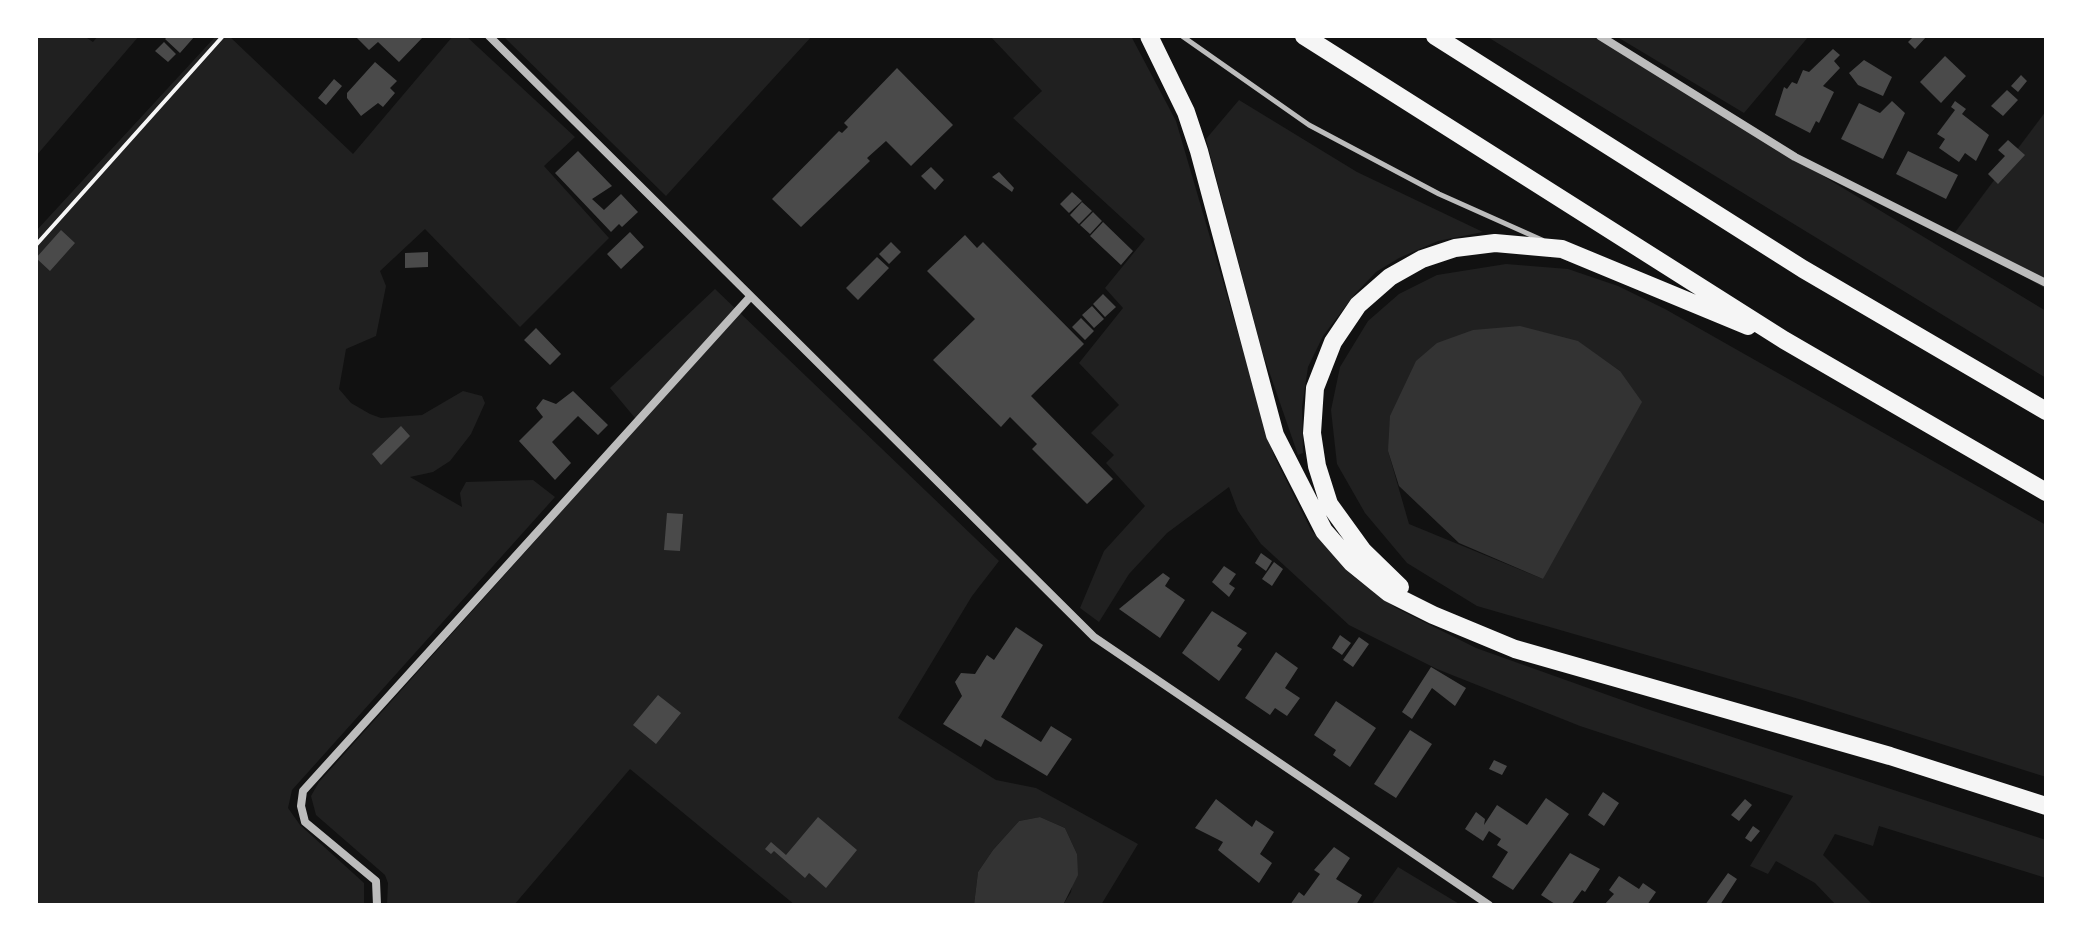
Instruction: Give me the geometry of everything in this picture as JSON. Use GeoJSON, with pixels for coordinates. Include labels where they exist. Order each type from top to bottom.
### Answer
{"type":"FeatureCollection","features":[{"type":"Feature","properties":{"kind":"highway"},"geometry":{"type":"LineString","coordinates":[[1149,36],[1186,112],[1275,435],[1324,531],[1352,563],[1389,593],[1515,649],[1890,756],[2046,806]]}},
{"type":"Feature","properties":{"kind":"highway"},"geometry":{"type":"LineString","coordinates":[[1304,36],[1784,340],[2046,492]]}},
{"type":"Feature","properties":{"kind":"highway"},"geometry":{"type":"LineString","coordinates":[[1435,36],[1803,269],[2046,411]]}},
{"type":"Feature","properties":{"kind":"highway"},"geometry":{"type":"LineString","coordinates":[[1433,615],[1363,551],[1329,504],[1317,466],[1312,433],[1315,388],[1333,342],[1358,305],[1390,277],[1422,259],[1455,248],[1495,243],[1562,249],[1784,340]]}},
{"type":"Feature","properties":{"kind":"street"},"geometry":{"type":"LineString","coordinates":[[489,36],[1094,637],[1489,905]]}},
{"type":"Feature","properties":{"kind":"street"},"geometry":{"type":"LineString","coordinates":[[1600,36],[1795,157],[2046,283]]}},
{"type":"Feature","properties":{"kind":"street"},"geometry":{"type":"LineString","coordinates":[[377,905],[376,881],[305,822],[301,806],[303,791],[750,297]]}},
{"type":"Feature","properties":{"kind":"lane"},"geometry":{"type":"LineString","coordinates":[[1182,36],[1309,125],[1439,194],[1562,249]]}},
{"type":"Feature","properties":{"kind":"path"},"geometry":{"type":"LineString","coordinates":[[36,245],[223,36]]}},
{"type":"Feature","properties":{"kind":"shaded area"},"geometry":{"type":"Polygon","coordinates":[[[36,36],[84,36],[93,42],[98,36],[139,36],[36,156],[36,36]]]}},
{"type":"Feature","properties":{"kind":"shaded area"},"geometry":{"type":"Polygon","coordinates":[[[216,36],[229,36],[353,154],[453,36],[466,36],[575,137],[544,166],[609,238],[520,327],[425,229],[380,271],[386,286],[376,336],[346,349],[339,389],[351,403],[381,418],[422,415],[463,391],[482,396],[485,403],[471,434],[450,461],[433,472],[410,477],[462,507],[460,493],[466,482],[533,480],[555,497],[292,790],[288,808],[300,825],[364,883],[364,905],[36,905],[36,231],[216,36]]]}},
{"type":"Feature","properties":{"kind":"shaded area"},"geometry":{"type":"Polygon","coordinates":[[[503,36],[812,36],[666,196],[503,36]]]}},
{"type":"Feature","properties":{"kind":"shaded area"},"geometry":{"type":"Polygon","coordinates":[[[990,36],[1131,36],[1176,121],[1274,456],[1311,530],[1353,576],[1396,608],[1476,648],[1647,709],[2046,840],[2046,878],[1879,826],[1873,846],[1835,834],[1823,855],[1873,905],[1836,905],[1815,883],[1776,861],[1768,874],[1750,866],[1793,796],[1580,726],[1437,669],[1349,625],[1261,544],[1238,511],[1229,487],[1167,533],[1129,574],[1099,622],[1080,608],[1104,551],[1145,506],[1106,463],[1114,455],[1091,433],[1119,405],[1079,363],[1123,308],[1105,288],[1145,239],[1013,118],[1042,91],[990,36]]]}},
{"type":"Feature","properties":{"kind":"shaded area"},"geometry":{"type":"Polygon","coordinates":[[[1486,36],[1592,36],[2046,311],[2046,378],[1486,36]]]}},
{"type":"Feature","properties":{"kind":"shaded area"},"geometry":{"type":"Polygon","coordinates":[[[1809,36],[1744,113],[1619,38],[1809,36]]]}},
{"type":"Feature","properties":{"kind":"shaded area"},"geometry":{"type":"Polygon","coordinates":[[[1239,100],[1357,172],[1483,232],[1438,241],[1399,258],[1376,272],[1355,294],[1323,336],[1308,367],[1302,407],[1303,453],[1298,455],[1262,351],[1206,139],[1239,100]]]}},
{"type":"Feature","properties":{"kind":"shaded area"},"geometry":{"type":"Polygon","coordinates":[[[2046,111],[2046,289],[1953,235],[2046,111]]]}},
{"type":"Feature","properties":{"kind":"shaded area"},"geometry":{"type":"Polygon","coordinates":[[[1506,264],[1568,269],[1618,286],[1665,309],[2046,525],[2046,777],[1799,699],[1477,606],[1407,563],[1365,513],[1337,464],[1331,410],[1340,367],[1368,321],[1399,294],[1437,275],[1506,264]],[[1577,341],[1388,451],[1409,524],[1543,579],[1620,371],[1577,341]]]}},
{"type":"Feature","properties":{"kind":"shaded area"},"geometry":{"type":"Polygon","coordinates":[[[715,289],[999,561],[972,596],[898,718],[996,780],[1036,788],[1138,844],[1101,905],[1063,905],[1071,892],[1077,854],[1065,828],[1040,817],[1019,821],[993,850],[978,872],[974,905],[795,905],[630,769],[514,905],[387,905],[388,883],[385,875],[316,815],[311,796],[319,782],[640,424],[610,388],[715,289]]]}},
{"type":"Feature","properties":{"kind":"shaded area"},"geometry":{"type":"Polygon","coordinates":[[[1520,326],[1578,341],[1620,371],[1642,402],[1543,579],[1459,543],[1399,486],[1388,451],[1390,416],[1416,361],[1437,343],[1473,330],[1520,326]]]}},
{"type":"Feature","properties":{"kind":"shaded area"},"geometry":{"type":"Polygon","coordinates":[[[1040,817],[1065,828],[1077,854],[1078,875],[1063,905],[974,905],[978,872],[993,850],[1019,821],[1040,817]]]}},
{"type":"Feature","properties":{"kind":"shaded area"},"geometry":{"type":"Polygon","coordinates":[[[1398,867],[1461,905],[1371,905],[1398,867]]]}},
{"type":"Feature","properties":{"kind":"building"},"geometry":{"type":"Polygon","coordinates":[[[168,36],[195,36],[180,53],[165,39],[168,36]]]}},
{"type":"Feature","properties":{"kind":"building"},"geometry":{"type":"Polygon","coordinates":[[[355,36],[424,36],[399,62],[378,42],[369,50],[355,36]]]}},
{"type":"Feature","properties":{"kind":"building"},"geometry":{"type":"Polygon","coordinates":[[[1914,36],[1927,36],[1915,49],[1908,42],[1914,36]]]}},
{"type":"Feature","properties":{"kind":"building"},"geometry":{"type":"Polygon","coordinates":[[[164,42],[176,54],[168,62],[155,51],[164,42]]]}},
{"type":"Feature","properties":{"kind":"building"},"geometry":{"type":"Polygon","coordinates":[[[1833,49],[1840,55],[1834,61],[1840,68],[1823,86],[1834,92],[1819,123],[1816,121],[1810,133],[1775,115],[1784,87],[1787,89],[1792,82],[1797,84],[1803,70],[1809,72],[1833,49]]]}},
{"type":"Feature","properties":{"kind":"building"},"geometry":{"type":"Polygon","coordinates":[[[1945,56],[1966,76],[1941,103],[1920,82],[1945,56]]]}},
{"type":"Feature","properties":{"kind":"building"},"geometry":{"type":"Polygon","coordinates":[[[1864,60],[1892,77],[1883,96],[1858,85],[1849,73],[1864,60]]]}},
{"type":"Feature","properties":{"kind":"building"},"geometry":{"type":"Polygon","coordinates":[[[375,62],[397,81],[390,88],[395,93],[383,107],[378,103],[361,116],[347,98],[347,93],[375,62]]]}},
{"type":"Feature","properties":{"kind":"building"},"geometry":{"type":"Polygon","coordinates":[[[897,68],[953,125],[911,166],[886,141],[867,158],[870,161],[801,227],[772,199],[839,131],[842,133],[848,127],[844,123],[897,68]]]}},
{"type":"Feature","properties":{"kind":"building"},"geometry":{"type":"Polygon","coordinates":[[[2021,75],[2027,81],[2018,92],[2011,86],[2021,75]]]}},
{"type":"Feature","properties":{"kind":"building"},"geometry":{"type":"Polygon","coordinates":[[[334,79],[342,86],[326,105],[318,98],[334,79]]]}},
{"type":"Feature","properties":{"kind":"building"},"geometry":{"type":"Polygon","coordinates":[[[2007,90],[2018,100],[2003,116],[1991,106],[2007,90]]]}},
{"type":"Feature","properties":{"kind":"building"},"geometry":{"type":"Polygon","coordinates":[[[1892,101],[1905,113],[1883,159],[1841,139],[1859,103],[1880,113],[1892,101]]]}},
{"type":"Feature","properties":{"kind":"building"},"geometry":{"type":"Polygon","coordinates":[[[1955,101],[1966,109],[1962,114],[1989,135],[1976,161],[1965,153],[1959,162],[1939,148],[1945,139],[1937,134],[1955,110],[1951,107],[1955,101]]]}},
{"type":"Feature","properties":{"kind":"building"},"geometry":{"type":"Polygon","coordinates":[[[2008,140],[2025,155],[1998,184],[1988,174],[2005,156],[1998,150],[2008,140]]]}},
{"type":"Feature","properties":{"kind":"building"},"geometry":{"type":"Polygon","coordinates":[[[578,151],[612,186],[592,199],[604,210],[621,194],[638,212],[622,227],[619,224],[611,232],[555,173],[578,151]]]}},
{"type":"Feature","properties":{"kind":"building"},"geometry":{"type":"Polygon","coordinates":[[[1908,151],[1958,175],[1946,199],[1896,174],[1908,151]]]}},
{"type":"Feature","properties":{"kind":"building"},"geometry":{"type":"Polygon","coordinates":[[[931,167],[944,180],[935,190],[921,176],[931,167]]]}},
{"type":"Feature","properties":{"kind":"building"},"geometry":{"type":"Polygon","coordinates":[[[999,172],[1014,188],[1012,192],[992,177],[999,172]]]}},
{"type":"Feature","properties":{"kind":"building"},"geometry":{"type":"Polygon","coordinates":[[[1072,192],[1082,201],[1069,213],[1060,204],[1072,192]]]}},
{"type":"Feature","properties":{"kind":"building"},"geometry":{"type":"Polygon","coordinates":[[[1082,202],[1092,211],[1079,224],[1070,215],[1082,202]]]}},
{"type":"Feature","properties":{"kind":"building"},"geometry":{"type":"Polygon","coordinates":[[[1093,212],[1102,221],[1090,234],[1080,225],[1093,212]]]}},
{"type":"Feature","properties":{"kind":"building"},"geometry":{"type":"Polygon","coordinates":[[[1103,222],[1133,251],[1121,265],[1090,236],[1103,222]]]}},
{"type":"Feature","properties":{"kind":"building"},"geometry":{"type":"Polygon","coordinates":[[[61,230],[75,243],[50,271],[36,258],[61,230]]]}},
{"type":"Feature","properties":{"kind":"building"},"geometry":{"type":"Polygon","coordinates":[[[630,232],[644,247],[621,269],[607,254],[630,232]]]}},
{"type":"Feature","properties":{"kind":"building"},"geometry":{"type":"Polygon","coordinates":[[[965,235],[977,248],[983,242],[1084,344],[1031,396],[1113,479],[1087,504],[1032,449],[1037,444],[1010,417],[1001,427],[933,360],[975,319],[927,271],[965,235]]]}},
{"type":"Feature","properties":{"kind":"building"},"geometry":{"type":"Polygon","coordinates":[[[891,242],[901,252],[889,264],[879,254],[891,242]]]}},
{"type":"Feature","properties":{"kind":"building"},"geometry":{"type":"Polygon","coordinates":[[[428,252],[428,267],[405,268],[405,253],[428,252]]]}},
{"type":"Feature","properties":{"kind":"building"},"geometry":{"type":"Polygon","coordinates":[[[877,257],[889,268],[858,300],[846,288],[877,257]]]}},
{"type":"Feature","properties":{"kind":"building"},"geometry":{"type":"Polygon","coordinates":[[[1103,294],[1116,307],[1105,317],[1093,304],[1103,294]]]}},
{"type":"Feature","properties":{"kind":"building"},"geometry":{"type":"Polygon","coordinates":[[[1092,306],[1104,319],[1094,328],[1082,315],[1092,306]]]}},
{"type":"Feature","properties":{"kind":"building"},"geometry":{"type":"Polygon","coordinates":[[[1081,318],[1094,331],[1085,340],[1072,327],[1081,318]]]}},
{"type":"Feature","properties":{"kind":"building"},"geometry":{"type":"Polygon","coordinates":[[[536,328],[561,354],[550,365],[524,340],[536,328]]]}},
{"type":"Feature","properties":{"kind":"building"},"geometry":{"type":"Polygon","coordinates":[[[573,391],[608,425],[598,435],[578,416],[552,442],[571,463],[555,480],[519,441],[543,417],[536,408],[543,399],[556,404],[573,391]]]}},
{"type":"Feature","properties":{"kind":"building"},"geometry":{"type":"Polygon","coordinates":[[[401,426],[410,436],[381,465],[372,454],[401,426]]]}},
{"type":"Feature","properties":{"kind":"building"},"geometry":{"type":"Polygon","coordinates":[[[667,513],[683,514],[680,551],[664,550],[667,513]]]}},
{"type":"Feature","properties":{"kind":"building"},"geometry":{"type":"Polygon","coordinates":[[[1261,553],[1272,561],[1266,571],[1255,563],[1261,553]]]}},
{"type":"Feature","properties":{"kind":"building"},"geometry":{"type":"Polygon","coordinates":[[[1274,562],[1283,569],[1272,586],[1262,579],[1274,562]]]}},
{"type":"Feature","properties":{"kind":"building"},"geometry":{"type":"Polygon","coordinates":[[[1224,566],[1236,574],[1229,584],[1235,588],[1229,597],[1212,582],[1224,566]]]}},
{"type":"Feature","properties":{"kind":"building"},"geometry":{"type":"Polygon","coordinates":[[[1163,573],[1170,578],[1165,586],[1185,600],[1160,638],[1119,609],[1163,573]]]}},
{"type":"Feature","properties":{"kind":"building"},"geometry":{"type":"Polygon","coordinates":[[[1212,611],[1247,633],[1237,646],[1242,649],[1219,681],[1182,653],[1212,611]]]}},
{"type":"Feature","properties":{"kind":"building"},"geometry":{"type":"Polygon","coordinates":[[[1016,627],[1043,645],[1001,717],[1041,742],[1051,726],[1072,739],[1047,776],[985,739],[981,747],[943,724],[962,696],[955,682],[961,673],[975,674],[987,655],[994,660],[1016,627]]]}},
{"type":"Feature","properties":{"kind":"building"},"geometry":{"type":"Polygon","coordinates":[[[1340,635],[1351,643],[1342,655],[1332,648],[1340,635]]]}},
{"type":"Feature","properties":{"kind":"building"},"geometry":{"type":"Polygon","coordinates":[[[1359,637],[1369,644],[1353,667],[1343,660],[1359,637]]]}},
{"type":"Feature","properties":{"kind":"building"},"geometry":{"type":"Polygon","coordinates":[[[1276,652],[1298,668],[1285,688],[1300,698],[1287,716],[1275,708],[1270,715],[1245,698],[1276,652]]]}},
{"type":"Feature","properties":{"kind":"building"},"geometry":{"type":"Polygon","coordinates":[[[1431,667],[1466,688],[1455,706],[1432,688],[1412,719],[1402,712],[1431,667]]]}},
{"type":"Feature","properties":{"kind":"building"},"geometry":{"type":"Polygon","coordinates":[[[658,695],[681,713],[656,744],[633,725],[658,695]]]}},
{"type":"Feature","properties":{"kind":"building"},"geometry":{"type":"Polygon","coordinates":[[[1336,701],[1376,728],[1350,767],[1333,755],[1336,750],[1314,735],[1336,701]]]}},
{"type":"Feature","properties":{"kind":"building"},"geometry":{"type":"Polygon","coordinates":[[[1410,730],[1432,744],[1396,798],[1374,784],[1410,730]]]}},
{"type":"Feature","properties":{"kind":"building"},"geometry":{"type":"Polygon","coordinates":[[[1494,760],[1507,766],[1502,775],[1489,769],[1494,760]]]}},
{"type":"Feature","properties":{"kind":"building"},"geometry":{"type":"Polygon","coordinates":[[[1603,792],[1619,803],[1604,826],[1588,815],[1603,792]]]}},
{"type":"Feature","properties":{"kind":"building"},"geometry":{"type":"Polygon","coordinates":[[[1546,798],[1569,814],[1513,890],[1492,877],[1508,852],[1497,845],[1501,839],[1489,831],[1483,841],[1465,829],[1476,812],[1485,819],[1484,825],[1497,805],[1527,825],[1546,798]]]}},
{"type":"Feature","properties":{"kind":"building"},"geometry":{"type":"Polygon","coordinates":[[[1216,799],[1252,827],[1256,820],[1274,832],[1260,854],[1272,863],[1259,883],[1218,850],[1223,842],[1195,828],[1216,799]]]}},
{"type":"Feature","properties":{"kind":"building"},"geometry":{"type":"Polygon","coordinates":[[[1745,799],[1752,805],[1739,821],[1731,815],[1745,799]]]}},
{"type":"Feature","properties":{"kind":"building"},"geometry":{"type":"Polygon","coordinates":[[[818,817],[857,850],[826,888],[809,873],[805,878],[774,851],[771,854],[765,849],[771,842],[786,855],[818,817]]]}},
{"type":"Feature","properties":{"kind":"building"},"geometry":{"type":"Polygon","coordinates":[[[1753,826],[1760,831],[1751,842],[1745,838],[1753,826]]]}},
{"type":"Feature","properties":{"kind":"building"},"geometry":{"type":"Polygon","coordinates":[[[1334,847],[1350,858],[1336,879],[1362,895],[1356,905],[1290,905],[1299,892],[1304,896],[1320,874],[1314,870],[1334,847]]]}},
{"type":"Feature","properties":{"kind":"building"},"geometry":{"type":"Polygon","coordinates":[[[1570,853],[1600,869],[1585,892],[1582,890],[1571,905],[1555,904],[1541,895],[1570,853]]]}},
{"type":"Feature","properties":{"kind":"building"},"geometry":{"type":"Polygon","coordinates":[[[1728,873],[1737,879],[1720,905],[1705,905],[1728,873]]]}},
{"type":"Feature","properties":{"kind":"building"},"geometry":{"type":"Polygon","coordinates":[[[1619,876],[1639,889],[1643,883],[1656,892],[1647,905],[1604,905],[1614,894],[1609,890],[1619,876]]]}}]}
